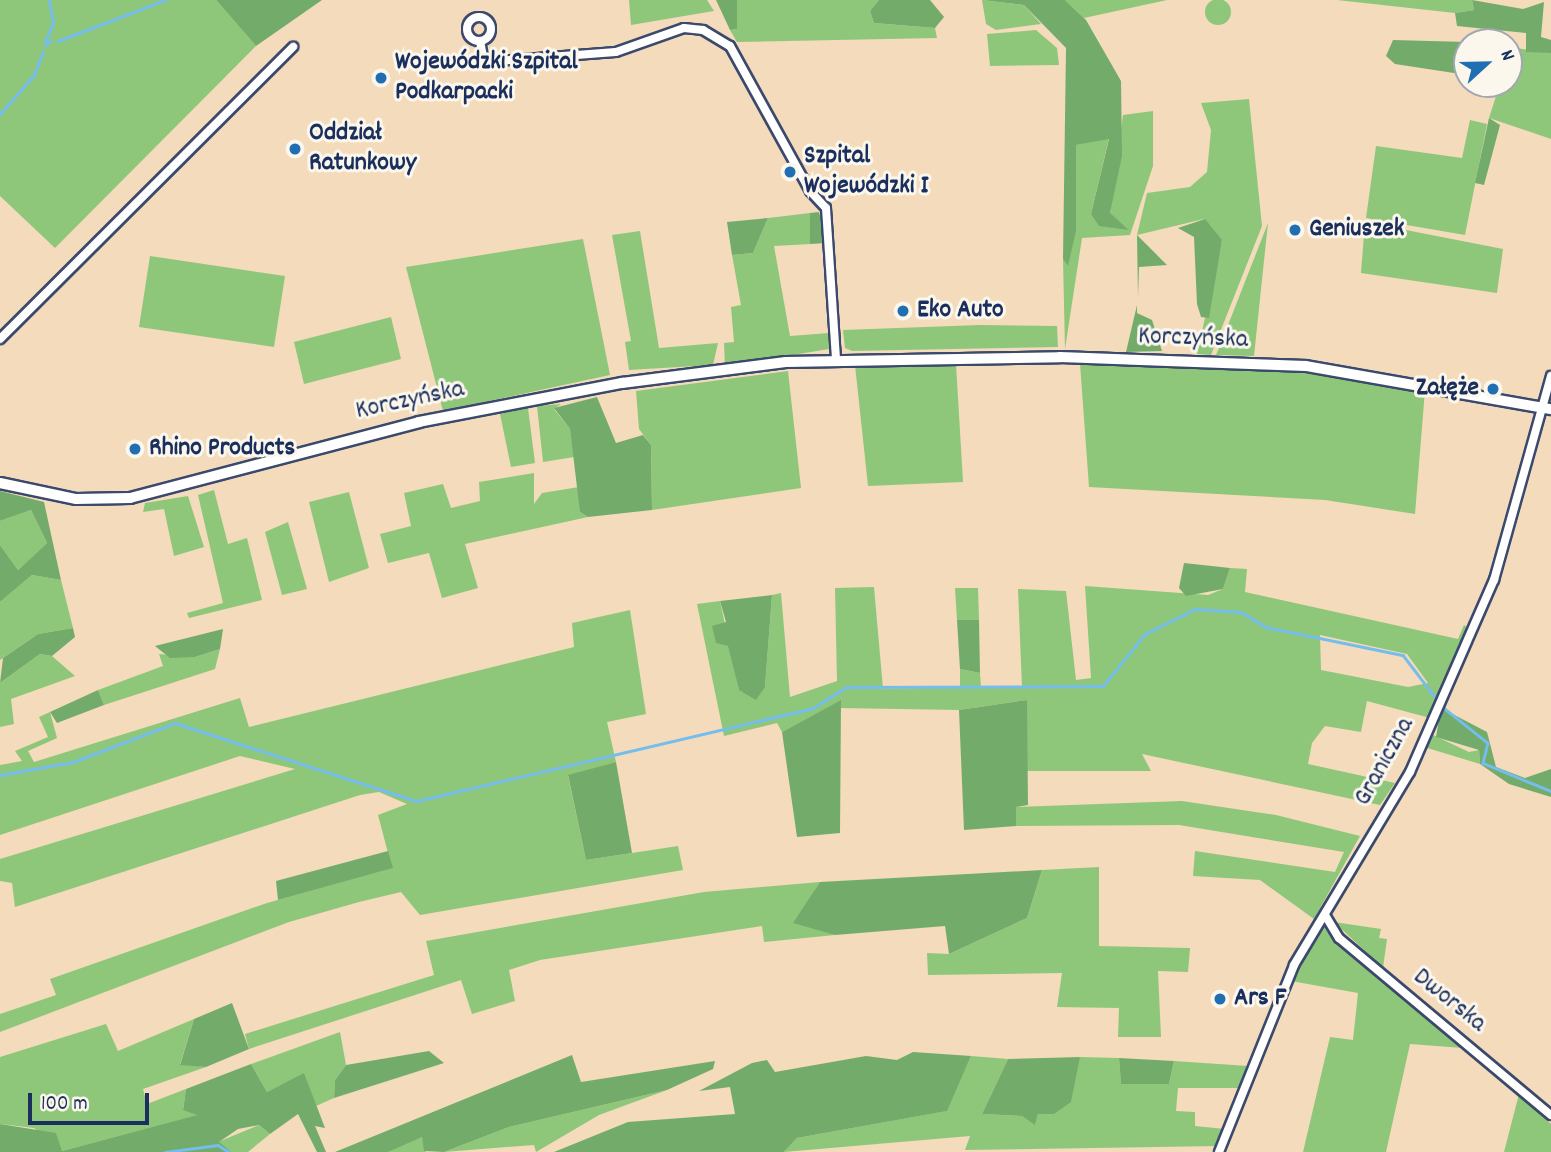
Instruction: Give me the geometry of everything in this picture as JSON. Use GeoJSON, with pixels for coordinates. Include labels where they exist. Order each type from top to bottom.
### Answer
{"type":"FeatureCollection","features":[{"type":"Feature","properties":{"kind":"main road","name":"Korczyńska"},"geometry":{"type":"LineString","coordinates":[[0,483],[76,499],[130,498],[205,483],[338,440],[507,404],[622,383],[836,360],[1060,357],[1306,366],[1547,409]]}},
{"type":"Feature","properties":{"kind":"street"},"geometry":{"type":"LineString","coordinates":[[480,41],[484,62],[616,52],[684,28],[703,30],[730,46],[810,191],[826,208],[836,360]]}},
{"type":"Feature","properties":{"kind":"street"},"geometry":{"type":"LineString","coordinates":[[0,339],[293,47]]}},
{"type":"Feature","properties":{"kind":"street","name":"Graniczna"},"geometry":{"type":"LineString","coordinates":[[1219,1152],[1294,965],[1410,772],[1494,580],[1547,409],[1551,376]]}},
{"type":"Feature","properties":{"kind":"street","name":"Dworska"},"geometry":{"type":"LineString","coordinates":[[1325,915],[1339,937],[1551,1115]]}},
{"type":"Feature","properties":{"kind":"green space"},"geometry":{"type":"Polygon","coordinates":[[[1218,-1],[1227,3],[1231,12],[1227,21],[1218,25],[1209,21],[1205,12],[1209,3],[1218,-1]]]}},
{"type":"Feature","properties":{"kind":"green space"},"geometry":{"type":"Polygon","coordinates":[[[0,0],[216,0],[256,46],[55,248],[0,196],[0,0]]]}},
{"type":"Feature","properties":{"kind":"green space"},"geometry":{"type":"Polygon","coordinates":[[[216,0],[322,0],[256,46],[216,0]]]}},
{"type":"Feature","properties":{"kind":"green space"},"geometry":{"type":"Polygon","coordinates":[[[629,0],[707,0],[714,11],[631,25],[629,0]]]}},
{"type":"Feature","properties":{"kind":"green space"},"geometry":{"type":"Polygon","coordinates":[[[716,0],[737,0],[737,29],[730,30],[716,0]]]}},
{"type":"Feature","properties":{"kind":"green space"},"geometry":{"type":"Polygon","coordinates":[[[737,0],[879,0],[870,11],[874,23],[935,28],[937,38],[737,42],[730,30],[737,29],[737,0]]]}},
{"type":"Feature","properties":{"kind":"green space"},"geometry":{"type":"Polygon","coordinates":[[[879,0],[930,0],[944,17],[935,28],[874,23],[870,11],[879,0]]]}},
{"type":"Feature","properties":{"kind":"green space"},"geometry":{"type":"Polygon","coordinates":[[[982,0],[1024,5],[1041,24],[996,30],[986,24],[982,0]]]}},
{"type":"Feature","properties":{"kind":"green space"},"geometry":{"type":"Polygon","coordinates":[[[982,0],[1065,0],[1086,20],[1121,81],[1122,156],[1110,213],[1129,230],[1099,226],[1091,214],[1109,139],[1076,145],[1076,231],[1068,266],[1063,259],[1066,48],[1024,5],[982,0]]]}},
{"type":"Feature","properties":{"kind":"green space"},"geometry":{"type":"Polygon","coordinates":[[[1065,0],[1167,0],[1084,18],[1065,0]]]}},
{"type":"Feature","properties":{"kind":"green space"},"geometry":{"type":"Polygon","coordinates":[[[1337,0],[1472,0],[1474,10],[1455,13],[1337,0]]]}},
{"type":"Feature","properties":{"kind":"green space"},"geometry":{"type":"Polygon","coordinates":[[[1472,0],[1523,9],[1544,2],[1541,37],[1551,40],[1551,53],[1526,52],[1526,33],[1523,33],[1523,28],[1457,26],[1455,13],[1474,10],[1472,0]]]}},
{"type":"Feature","properties":{"kind":"green space"},"geometry":{"type":"Polygon","coordinates":[[[1036,30],[1057,48],[1059,65],[990,66],[987,34],[1036,30]]]}},
{"type":"Feature","properties":{"kind":"green space"},"geometry":{"type":"Polygon","coordinates":[[[1393,40],[1453,42],[1453,73],[1395,64],[1386,56],[1393,40]]]}},
{"type":"Feature","properties":{"kind":"green space"},"geometry":{"type":"Polygon","coordinates":[[[1523,49],[1551,53],[1551,139],[1489,118],[1495,98],[1523,98],[1523,49]]]}},
{"type":"Feature","properties":{"kind":"green space"},"geometry":{"type":"Polygon","coordinates":[[[1249,99],[1262,226],[1211,355],[1197,354],[1222,241],[1204,219],[1137,235],[1147,193],[1190,187],[1207,172],[1211,130],[1201,103],[1249,99]]]}},
{"type":"Feature","properties":{"kind":"green space"},"geometry":{"type":"Polygon","coordinates":[[[1153,111],[1153,166],[1130,235],[1082,238],[1065,349],[1063,259],[1068,265],[1076,145],[1109,138],[1091,214],[1128,229],[1110,214],[1123,115],[1153,111]]]}},
{"type":"Feature","properties":{"kind":"green space"},"geometry":{"type":"Polygon","coordinates":[[[1489,118],[1500,125],[1484,185],[1475,183],[1489,118]]]}},
{"type":"Feature","properties":{"kind":"green space"},"geometry":{"type":"Polygon","coordinates":[[[1470,120],[1487,124],[1465,235],[1366,218],[1376,146],[1462,158],[1470,120]]]}},
{"type":"Feature","properties":{"kind":"green space"},"geometry":{"type":"Polygon","coordinates":[[[819,212],[827,243],[810,244],[810,213],[819,212]]]}},
{"type":"Feature","properties":{"kind":"green space"},"geometry":{"type":"Polygon","coordinates":[[[810,213],[810,244],[774,246],[790,336],[829,333],[829,349],[725,366],[724,343],[734,342],[731,307],[741,305],[732,255],[753,253],[768,218],[810,213]]]}},
{"type":"Feature","properties":{"kind":"green space"},"geometry":{"type":"Polygon","coordinates":[[[768,218],[753,253],[732,255],[727,222],[768,218]]]}},
{"type":"Feature","properties":{"kind":"green space"},"geometry":{"type":"Polygon","coordinates":[[[1205,219],[1222,240],[1209,318],[1201,317],[1197,304],[1194,237],[1178,228],[1205,219]]]}},
{"type":"Feature","properties":{"kind":"green space"},"geometry":{"type":"Polygon","coordinates":[[[1365,222],[1503,249],[1497,293],[1361,273],[1365,222]]]}},
{"type":"Feature","properties":{"kind":"green space"},"geometry":{"type":"Polygon","coordinates":[[[1268,223],[1254,356],[1216,355],[1230,320],[1268,223]]]}},
{"type":"Feature","properties":{"kind":"green space"},"geometry":{"type":"Polygon","coordinates":[[[640,231],[659,348],[718,343],[713,365],[629,370],[625,342],[631,341],[612,235],[640,231]]]}},
{"type":"Feature","properties":{"kind":"green space"},"geometry":{"type":"Polygon","coordinates":[[[1137,235],[1167,265],[1139,267],[1138,297],[1137,235]]]}},
{"type":"Feature","properties":{"kind":"green space"},"geometry":{"type":"Polygon","coordinates":[[[583,239],[610,375],[443,411],[406,267],[583,239]]]}},
{"type":"Feature","properties":{"kind":"green space"},"geometry":{"type":"Polygon","coordinates":[[[150,256],[285,276],[274,347],[139,327],[150,256]]]}},
{"type":"Feature","properties":{"kind":"green space"},"geometry":{"type":"Polygon","coordinates":[[[1137,305],[1137,313],[1152,320],[1162,351],[1126,352],[1137,305]]]}},
{"type":"Feature","properties":{"kind":"green space"},"geometry":{"type":"Polygon","coordinates":[[[391,317],[401,359],[304,384],[294,342],[391,317]]]}},
{"type":"Feature","properties":{"kind":"green space"},"geometry":{"type":"Polygon","coordinates":[[[980,325],[1057,326],[1058,347],[852,351],[845,348],[843,330],[980,325]]]}},
{"type":"Feature","properties":{"kind":"green space"},"geometry":{"type":"Polygon","coordinates":[[[956,364],[963,482],[868,486],[855,365],[956,364]]]}},
{"type":"Feature","properties":{"kind":"green space"},"geometry":{"type":"Polygon","coordinates":[[[1080,364],[1283,370],[1425,390],[1415,514],[1325,500],[1089,487],[1080,364]]]}},
{"type":"Feature","properties":{"kind":"green space"},"geometry":{"type":"Polygon","coordinates":[[[788,371],[801,488],[652,510],[651,445],[639,429],[636,391],[788,371]]]}},
{"type":"Feature","properties":{"kind":"green space"},"geometry":{"type":"Polygon","coordinates":[[[597,397],[616,443],[643,435],[651,445],[652,510],[588,517],[580,512],[570,429],[554,408],[597,397]]]}},
{"type":"Feature","properties":{"kind":"green space"},"geometry":{"type":"Polygon","coordinates":[[[561,404],[554,409],[570,429],[574,457],[543,462],[537,406],[561,404]]]}},
{"type":"Feature","properties":{"kind":"green space"},"geometry":{"type":"Polygon","coordinates":[[[528,408],[535,463],[511,467],[500,414],[528,408]]]}},
{"type":"Feature","properties":{"kind":"green space"},"geometry":{"type":"Polygon","coordinates":[[[534,473],[534,504],[542,493],[579,487],[580,512],[588,517],[465,544],[478,588],[442,598],[429,553],[388,563],[380,534],[411,526],[404,493],[443,484],[451,508],[480,501],[479,482],[534,473]]]}},
{"type":"Feature","properties":{"kind":"green space"},"geometry":{"type":"Polygon","coordinates":[[[214,490],[228,544],[247,538],[262,600],[189,618],[187,613],[223,603],[198,495],[214,490]]]}},
{"type":"Feature","properties":{"kind":"green space"},"geometry":{"type":"Polygon","coordinates":[[[0,491],[44,502],[61,580],[32,575],[0,602],[0,545],[18,570],[47,543],[31,510],[0,521],[0,491]]]}},
{"type":"Feature","properties":{"kind":"green space"},"geometry":{"type":"Polygon","coordinates":[[[349,492],[369,568],[329,582],[309,502],[349,492]]]}},
{"type":"Feature","properties":{"kind":"green space"},"geometry":{"type":"Polygon","coordinates":[[[188,496],[204,547],[174,556],[164,509],[143,512],[145,503],[188,496]]]}},
{"type":"Feature","properties":{"kind":"green space"},"geometry":{"type":"Polygon","coordinates":[[[31,510],[47,543],[18,570],[0,545],[0,521],[31,510]]]}},
{"type":"Feature","properties":{"kind":"green space"},"geometry":{"type":"Polygon","coordinates":[[[288,522],[307,589],[282,595],[265,532],[288,522]]]}},
{"type":"Feature","properties":{"kind":"green space"},"geometry":{"type":"Polygon","coordinates":[[[1184,563],[1230,568],[1223,589],[1186,596],[1179,588],[1184,563]]]}},
{"type":"Feature","properties":{"kind":"green space"},"geometry":{"type":"Polygon","coordinates":[[[1230,568],[1247,569],[1245,592],[1458,639],[1464,625],[1469,629],[1430,718],[1367,701],[1361,732],[1325,726],[1312,743],[1308,764],[1395,783],[1380,805],[1142,754],[1151,771],[1026,771],[1027,700],[959,710],[838,708],[840,701],[782,732],[777,723],[724,736],[697,604],[720,601],[739,690],[765,687],[772,595],[781,593],[790,697],[837,681],[835,588],[874,587],[883,689],[960,687],[960,669],[980,673],[981,688],[1022,687],[1018,589],[1066,591],[1076,680],[1091,678],[1085,586],[1208,595],[1223,589],[1230,568]],[[1320,635],[1321,670],[1408,687],[1428,683],[1407,654],[1320,635]]]}},
{"type":"Feature","properties":{"kind":"green space"},"geometry":{"type":"Polygon","coordinates":[[[32,575],[61,580],[73,628],[38,634],[0,660],[0,602],[32,575]]]}},
{"type":"Feature","properties":{"kind":"green space"},"geometry":{"type":"Polygon","coordinates":[[[955,588],[978,588],[979,620],[957,620],[955,588]]]}},
{"type":"Feature","properties":{"kind":"green space"},"geometry":{"type":"Polygon","coordinates":[[[772,595],[765,687],[756,700],[739,690],[728,646],[716,643],[712,626],[726,622],[720,601],[772,595]]]}},
{"type":"Feature","properties":{"kind":"green space"},"geometry":{"type":"Polygon","coordinates":[[[630,610],[646,714],[607,722],[616,762],[568,776],[586,860],[678,846],[683,870],[420,915],[401,892],[289,922],[0,1032],[0,1014],[56,995],[50,979],[267,903],[392,868],[378,815],[407,804],[379,792],[360,795],[15,907],[12,883],[0,881],[0,859],[295,769],[240,756],[0,835],[0,765],[22,761],[15,751],[48,737],[39,717],[50,712],[57,738],[28,751],[34,762],[240,698],[249,727],[574,647],[572,623],[630,610]]]}},
{"type":"Feature","properties":{"kind":"green space"},"geometry":{"type":"Polygon","coordinates":[[[957,620],[979,620],[980,673],[960,669],[957,620]]]}},
{"type":"Feature","properties":{"kind":"green space"},"geometry":{"type":"Polygon","coordinates":[[[73,628],[75,637],[52,656],[40,654],[0,683],[3,658],[38,634],[73,628]]]}},
{"type":"Feature","properties":{"kind":"green space"},"geometry":{"type":"Polygon","coordinates":[[[223,629],[220,649],[195,657],[170,658],[155,646],[223,629]]]}},
{"type":"Feature","properties":{"kind":"green space"},"geometry":{"type":"Polygon","coordinates":[[[220,649],[215,669],[104,705],[98,690],[163,666],[159,654],[195,657],[220,649]]]}},
{"type":"Feature","properties":{"kind":"green space"},"geometry":{"type":"Polygon","coordinates":[[[40,654],[52,656],[75,676],[11,699],[14,724],[0,727],[0,683],[40,654]]]}},
{"type":"Feature","properties":{"kind":"green space"},"geometry":{"type":"Polygon","coordinates":[[[98,690],[104,705],[57,723],[50,712],[98,690]]]}},
{"type":"Feature","properties":{"kind":"green space"},"geometry":{"type":"Polygon","coordinates":[[[841,700],[840,833],[797,837],[782,732],[841,700]]]}},
{"type":"Feature","properties":{"kind":"green space"},"geometry":{"type":"Polygon","coordinates":[[[1027,700],[1028,805],[1016,807],[1016,826],[964,830],[959,710],[1027,700]]]}},
{"type":"Feature","properties":{"kind":"green space"},"geometry":{"type":"Polygon","coordinates":[[[1441,708],[1487,732],[1496,767],[1525,778],[1551,769],[1551,797],[1509,784],[1480,764],[1479,750],[1436,737],[1441,708]]]}},
{"type":"Feature","properties":{"kind":"green space"},"geometry":{"type":"Polygon","coordinates":[[[1431,734],[1469,752],[1479,750],[1480,764],[1424,747],[1431,734]]]}},
{"type":"Feature","properties":{"kind":"green space"},"geometry":{"type":"Polygon","coordinates":[[[616,762],[632,853],[586,860],[568,775],[616,762]]]}},
{"type":"Feature","properties":{"kind":"green space"},"geometry":{"type":"Polygon","coordinates":[[[1182,801],[1276,815],[1360,836],[1314,919],[1260,880],[1193,876],[1195,851],[1335,872],[1344,852],[1179,825],[1016,826],[1016,807],[1182,801]]]}},
{"type":"Feature","properties":{"kind":"green space"},"geometry":{"type":"Polygon","coordinates":[[[388,851],[393,868],[278,900],[276,881],[388,851]]]}},
{"type":"Feature","properties":{"kind":"green space"},"geometry":{"type":"Polygon","coordinates":[[[1099,867],[1099,946],[1190,948],[1188,972],[1158,971],[1161,1037],[1118,1037],[1119,1008],[1057,1007],[1062,973],[928,975],[927,953],[949,954],[1027,918],[1042,870],[1099,867]]]}},
{"type":"Feature","properties":{"kind":"green space"},"geometry":{"type":"Polygon","coordinates":[[[1042,870],[1027,918],[949,954],[945,926],[835,935],[793,923],[820,882],[1042,870]]]}},
{"type":"Feature","properties":{"kind":"green space"},"geometry":{"type":"Polygon","coordinates":[[[820,882],[802,911],[808,925],[835,935],[764,942],[762,926],[540,960],[509,970],[515,1001],[472,1014],[461,980],[249,1049],[245,1034],[434,975],[426,941],[704,892],[820,882]]]}},
{"type":"Feature","properties":{"kind":"green space"},"geometry":{"type":"Polygon","coordinates":[[[1334,922],[1381,929],[1379,938],[1387,939],[1383,968],[1334,922]]]}},
{"type":"Feature","properties":{"kind":"green space"},"geometry":{"type":"Polygon","coordinates":[[[1324,926],[1463,1048],[1410,1044],[1386,1152],[1303,1152],[1330,1037],[1353,1040],[1358,993],[1291,981],[1324,926]]]}},
{"type":"Feature","properties":{"kind":"green space"},"geometry":{"type":"Polygon","coordinates":[[[232,1003],[249,1049],[206,1067],[180,1065],[194,1019],[232,1003]]]}},
{"type":"Feature","properties":{"kind":"green space"},"geometry":{"type":"Polygon","coordinates":[[[194,1019],[180,1064],[206,1067],[143,1089],[147,1104],[186,1089],[183,1109],[198,1115],[62,1151],[34,1128],[0,1124],[0,1057],[106,1024],[118,1051],[194,1019]]]}},
{"type":"Feature","properties":{"kind":"green space"},"geometry":{"type":"Polygon","coordinates":[[[340,1032],[346,1065],[335,1080],[334,1098],[316,1106],[304,1074],[267,1092],[251,1064],[340,1032]]]}},
{"type":"Feature","properties":{"kind":"green space"},"geometry":{"type":"Polygon","coordinates":[[[429,1051],[444,1063],[334,1098],[335,1080],[346,1065],[429,1051]]]}},
{"type":"Feature","properties":{"kind":"green space"},"geometry":{"type":"Polygon","coordinates":[[[913,1052],[971,1056],[947,1111],[797,1138],[784,1152],[554,1152],[628,1122],[735,1114],[730,1087],[699,1091],[752,1063],[767,1060],[775,1072],[866,1056],[897,1060],[913,1052]]]}},
{"type":"Feature","properties":{"kind":"green space"},"geometry":{"type":"Polygon","coordinates":[[[572,1055],[581,1082],[715,1061],[713,1069],[667,1090],[509,1127],[444,1152],[424,1151],[422,1137],[388,1152],[335,1152],[572,1055]]]}},
{"type":"Feature","properties":{"kind":"green space"},"geometry":{"type":"Polygon","coordinates":[[[971,1056],[1008,1059],[982,1114],[1022,1116],[1035,1124],[1038,1114],[1054,1114],[1080,1057],[1119,1058],[1121,1083],[1169,1084],[1174,1061],[1248,1066],[1240,1088],[1178,1088],[1176,1111],[1195,1112],[1195,1126],[1225,1129],[1219,1146],[965,1150],[970,1136],[784,1152],[797,1138],[946,1111],[971,1056]]]}},
{"type":"Feature","properties":{"kind":"green space"},"geometry":{"type":"Polygon","coordinates":[[[1080,1057],[1071,1102],[1054,1114],[1038,1114],[1035,1125],[1022,1116],[982,1114],[1008,1059],[1080,1057]]]}},
{"type":"Feature","properties":{"kind":"green space"},"geometry":{"type":"Polygon","coordinates":[[[1119,1058],[1174,1061],[1169,1084],[1121,1084],[1119,1058]]]}},
{"type":"Feature","properties":{"kind":"green space"},"geometry":{"type":"Polygon","coordinates":[[[251,1064],[267,1092],[304,1073],[325,1128],[315,1126],[326,1152],[317,1152],[298,1114],[270,1134],[259,1125],[238,1129],[219,1142],[232,1152],[0,1152],[0,1124],[56,1133],[62,1151],[197,1115],[183,1110],[186,1089],[251,1064]]]}},
{"type":"Feature","properties":{"kind":"green space"},"geometry":{"type":"Polygon","coordinates":[[[667,1090],[599,1115],[536,1152],[534,1145],[444,1152],[509,1127],[667,1090]]]}},
{"type":"Feature","properties":{"kind":"green space"},"geometry":{"type":"Polygon","coordinates":[[[1519,1094],[1551,1124],[1551,1152],[1504,1152],[1519,1094]]]}},
{"type":"Feature","properties":{"kind":"green space"},"geometry":{"type":"Polygon","coordinates":[[[259,1125],[270,1134],[248,1152],[232,1152],[218,1142],[259,1125]]]}},
{"type":"Feature","properties":{"kind":"green space"},"geometry":{"type":"Polygon","coordinates":[[[422,1137],[426,1152],[388,1152],[408,1141],[422,1137]]]}},
{"type":"Feature","properties":{"kind":"waterway"},"geometry":{"type":"LineString","coordinates":[[45,42],[53,23],[49,0]]}},
{"type":"Feature","properties":{"kind":"waterway"},"geometry":{"type":"LineString","coordinates":[[58,41],[165,0]]}},
{"type":"Feature","properties":{"kind":"waterway"},"geometry":{"type":"LineString","coordinates":[[45,45],[51,41]]}},
{"type":"Feature","properties":{"kind":"waterway"},"geometry":{"type":"LineString","coordinates":[[0,114],[34,75],[43,52]]}},
{"type":"Feature","properties":{"kind":"waterway"},"geometry":{"type":"LineString","coordinates":[[0,775],[73,762],[175,723],[417,801],[813,708],[846,687],[1103,686],[1145,634],[1195,609],[1241,612],[1266,627],[1403,655],[1435,697]]}},
{"type":"Feature","properties":{"kind":"waterway"},"geometry":{"type":"LineString","coordinates":[[1444,708],[1488,743],[1483,763],[1551,791]]}},
{"type":"Feature","properties":{"kind":"waterway"},"geometry":{"type":"LineString","coordinates":[[165,1152],[218,1145],[229,1152]]}},
{"type":"Feature","properties":{"kind":"place","name":"Wojewódzki Szpital Podkarpacki"},"geometry":{"type":"Point","coordinates":[381,78]}},
{"type":"Feature","properties":{"kind":"place","name":"Oddział Ratunkowy"},"geometry":{"type":"Point","coordinates":[295,149]}},
{"type":"Feature","properties":{"kind":"place","name":"Szpital Wojewódzki I"},"geometry":{"type":"Point","coordinates":[790,172]}},
{"type":"Feature","properties":{"kind":"place","name":"Geniuszek"},"geometry":{"type":"Point","coordinates":[1295,230]}},
{"type":"Feature","properties":{"kind":"place","name":"Eko Auto"},"geometry":{"type":"Point","coordinates":[903,311]}},
{"type":"Feature","properties":{"kind":"place","name":"Załęże"},"geometry":{"type":"Point","coordinates":[1493,389]}},
{"type":"Feature","properties":{"kind":"place","name":"Rhino Products"},"geometry":{"type":"Point","coordinates":[135,449]}},
{"type":"Feature","properties":{"kind":"place","name":"Ars F"},"geometry":{"type":"Point","coordinates":[1220,999]}}]}
